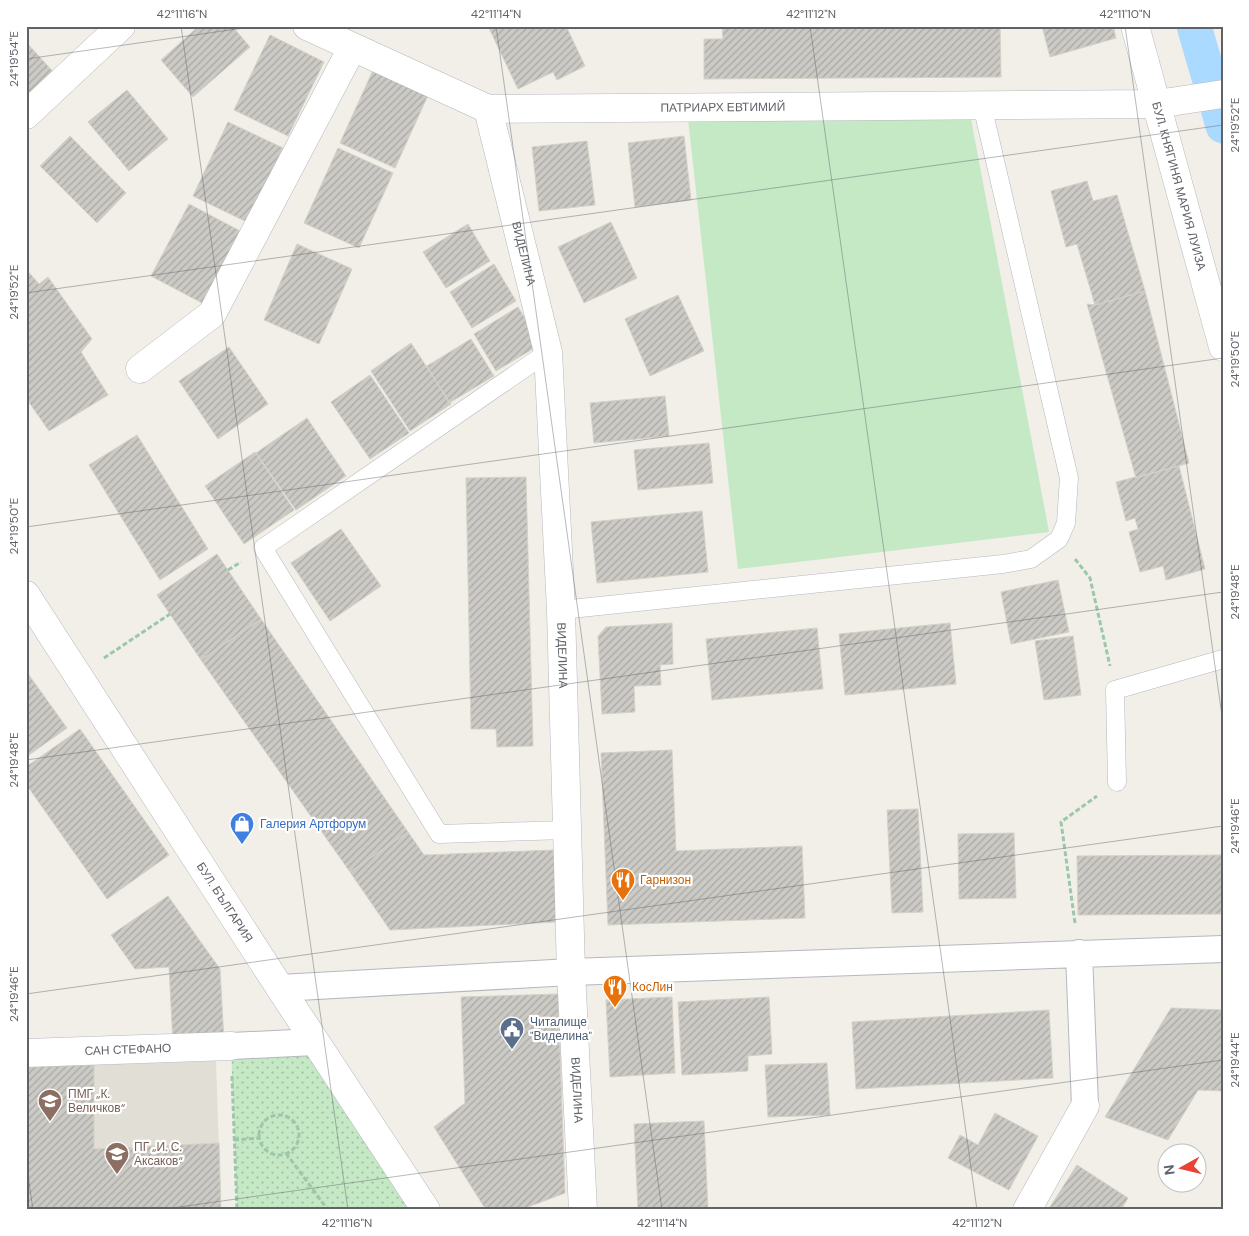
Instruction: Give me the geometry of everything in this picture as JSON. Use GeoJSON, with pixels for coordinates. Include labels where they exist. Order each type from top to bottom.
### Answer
{"type":"FeatureCollection","features":[{"type":"Feature","properties":{"kind":"street"},"geometry":{"type":"LineString","coordinates":[[26,115],[121,26]]}},
{"type":"Feature","properties":{"kind":"street","name":"ПАТРИАРХ ЕВТИМИЙ"},"geometry":{"type":"LineString","coordinates":[[307,26],[488,109],[1157,104],[1223,94]]}},
{"type":"Feature","properties":{"kind":"street","name":"БУЛ. КНЯГИНЯ МАРИЯ ЛУИЗА"},"geometry":{"type":"LineString","coordinates":[[1135,26],[1223,347]]}},
{"type":"Feature","properties":{"kind":"street"},"geometry":{"type":"LineString","coordinates":[[140,369],[212,314],[352,48]]}},
{"type":"Feature","properties":{"kind":"street","name":"ВИДЕЛИНА"},"geometry":{"type":"LineString","coordinates":[[488,109],[548,352],[561,610],[571,972],[583,1210]]}},
{"type":"Feature","properties":{"kind":"street","name":"БУЛ. БЪЛГАРИЯ"},"geometry":{"type":"LineString","coordinates":[[26,595],[426,1210]]}},
{"type":"Feature","properties":{"kind":"street"},"geometry":{"type":"LineString","coordinates":[[280,988],[571,972],[1223,949]]}},
{"type":"Feature","properties":{"kind":"street"},"geometry":{"type":"LineString","coordinates":[[1027,1210],[1085,1106],[1079,953]]}},
{"type":"Feature","properties":{"kind":"street"},"geometry":{"type":"LineString","coordinates":[[230,1046],[315,1042]]}},
{"type":"Feature","properties":{"kind":"street","name":"САН СТЕФАНО"},"geometry":{"type":"LineString","coordinates":[[26,1053],[75,1059],[230,1046]]}},
{"type":"Feature","properties":{"kind":"lane"},"geometry":{"type":"LineString","coordinates":[[561,610],[1004,564],[1030,559],[1059,539],[1066,522],[1069,478],[982,105]]}},
{"type":"Feature","properties":{"kind":"lane"},"geometry":{"type":"LineString","coordinates":[[548,352],[263,548],[438,834],[566,830]]}},
{"type":"Feature","properties":{"kind":"lane"},"geometry":{"type":"LineString","coordinates":[[1117,782],[1115,690],[1223,659]]}},
{"type":"Feature","properties":{"kind":"path"},"geometry":{"type":"LineString","coordinates":[[1059,539],[1090,578],[1115,690]]}},
{"type":"Feature","properties":{"kind":"path"},"geometry":{"type":"LineString","coordinates":[[78,675],[170,614]]}},
{"type":"Feature","properties":{"kind":"path"},"geometry":{"type":"LineString","coordinates":[[1079,953],[1061,822],[1117,782]]}},
{"type":"Feature","properties":{"kind":"path"},"geometry":{"type":"LineString","coordinates":[[230,1046],[237,1210]]}},
{"type":"Feature","properties":{"kind":"path"},"geometry":{"type":"LineString","coordinates":[[273,1115],[286,1116],[298,1129],[299,1136],[294,1148],[286,1153],[274,1155],[269,1153],[264,1149],[259,1138],[260,1127],[273,1115]]}},
{"type":"Feature","properties":{"kind":"path"},"geometry":{"type":"LineString","coordinates":[[234,1140],[259,1138]]}},
{"type":"Feature","properties":{"kind":"path"},"geometry":{"type":"LineString","coordinates":[[286,1153],[328,1210]]}},
{"type":"Feature","properties":{"kind":"shaded area"},"geometry":{"type":"Polygon","coordinates":[[[216,1061],[221,1210],[26,1210],[26,1067],[216,1061]]]}},
{"type":"Feature","properties":{"kind":"green space"},"geometry":{"type":"Polygon","coordinates":[[[688,119],[971,119],[1049,532],[738,569],[688,119]]]}},
{"type":"Feature","properties":{"kind":"green space"},"geometry":{"type":"Polygon","coordinates":[[[315,1042],[426,1210],[237,1210],[231,1046],[315,1042]]]}},
{"type":"Feature","properties":{"kind":"building"},"geometry":{"type":"Polygon","coordinates":[[[199,26],[232,26],[250,47],[193,97],[161,60],[199,26]]]}},
{"type":"Feature","properties":{"kind":"building"},"geometry":{"type":"Polygon","coordinates":[[[488,26],[566,26],[585,66],[557,80],[553,72],[518,89],[488,26]]]}},
{"type":"Feature","properties":{"kind":"building"},"geometry":{"type":"Polygon","coordinates":[[[722,26],[1000,26],[1001,77],[704,79],[704,39],[723,39],[722,26]]]}},
{"type":"Feature","properties":{"kind":"building"},"geometry":{"type":"Polygon","coordinates":[[[1042,26],[1113,26],[1116,38],[1050,57],[1042,26]]]}},
{"type":"Feature","properties":{"kind":"building"},"geometry":{"type":"Polygon","coordinates":[[[270,35],[324,62],[288,136],[234,110],[270,35]]]}},
{"type":"Feature","properties":{"kind":"building"},"geometry":{"type":"Polygon","coordinates":[[[26,42],[56,75],[26,101],[26,42]]]}},
{"type":"Feature","properties":{"kind":"building"},"geometry":{"type":"Polygon","coordinates":[[[374,68],[429,93],[395,168],[340,143],[374,68]]]}},
{"type":"Feature","properties":{"kind":"building"},"geometry":{"type":"Polygon","coordinates":[[[127,90],[168,139],[129,171],[88,122],[127,90]]]}},
{"type":"Feature","properties":{"kind":"building"},"geometry":{"type":"Polygon","coordinates":[[[228,122],[283,148],[247,222],[193,196],[228,122]]]}},
{"type":"Feature","properties":{"kind":"building"},"geometry":{"type":"Polygon","coordinates":[[[70,136],[126,193],[97,223],[40,166],[70,136]]]}},
{"type":"Feature","properties":{"kind":"building"},"geometry":{"type":"Polygon","coordinates":[[[684,136],[691,200],[635,207],[628,143],[684,136]]]}},
{"type":"Feature","properties":{"kind":"building"},"geometry":{"type":"Polygon","coordinates":[[[587,141],[595,205],[539,211],[532,147],[587,141]]]}},
{"type":"Feature","properties":{"kind":"building"},"geometry":{"type":"Polygon","coordinates":[[[338,148],[393,173],[359,248],[304,223],[338,148]]]}},
{"type":"Feature","properties":{"kind":"building"},"geometry":{"type":"Polygon","coordinates":[[[1087,181],[1093,201],[1117,195],[1145,291],[1095,305],[1077,244],[1066,247],[1051,191],[1087,181]]]}},
{"type":"Feature","properties":{"kind":"building"},"geometry":{"type":"Polygon","coordinates":[[[189,204],[242,232],[204,304],[151,276],[189,204]]]}},
{"type":"Feature","properties":{"kind":"building"},"geometry":{"type":"Polygon","coordinates":[[[611,222],[637,278],[584,303],[558,247],[611,222]]]}},
{"type":"Feature","properties":{"kind":"building"},"geometry":{"type":"Polygon","coordinates":[[[468,224],[490,261],[446,288],[423,252],[468,224]]]}},
{"type":"Feature","properties":{"kind":"building"},"geometry":{"type":"Polygon","coordinates":[[[297,244],[352,269],[319,344],[264,320],[297,244]]]}},
{"type":"Feature","properties":{"kind":"building"},"geometry":{"type":"Polygon","coordinates":[[[494,264],[516,301],[472,328],[450,292],[494,264]]]}},
{"type":"Feature","properties":{"kind":"building"},"geometry":{"type":"Polygon","coordinates":[[[26,269],[39,284],[48,277],[92,339],[81,352],[108,395],[49,431],[26,398],[26,269]]]}},
{"type":"Feature","properties":{"kind":"building"},"geometry":{"type":"Polygon","coordinates":[[[1145,291],[1189,463],[1136,478],[1087,304],[1095,305],[1145,291]]]}},
{"type":"Feature","properties":{"kind":"building"},"geometry":{"type":"Polygon","coordinates":[[[678,295],[704,351],[650,376],[625,319],[678,295]]]}},
{"type":"Feature","properties":{"kind":"building"},"geometry":{"type":"Polygon","coordinates":[[[518,307],[541,344],[496,371],[474,334],[518,307]]]}},
{"type":"Feature","properties":{"kind":"building"},"geometry":{"type":"Polygon","coordinates":[[[471,339],[494,376],[449,403],[427,366],[471,339]]]}},
{"type":"Feature","properties":{"kind":"building"},"geometry":{"type":"Polygon","coordinates":[[[411,343],[451,404],[410,431],[371,371],[411,343]]]}},
{"type":"Feature","properties":{"kind":"building"},"geometry":{"type":"Polygon","coordinates":[[[229,347],[268,404],[218,439],[179,381],[229,347]]]}},
{"type":"Feature","properties":{"kind":"building"},"geometry":{"type":"Polygon","coordinates":[[[370,375],[409,433],[370,459],[331,402],[370,375]]]}},
{"type":"Feature","properties":{"kind":"building"},"geometry":{"type":"Polygon","coordinates":[[[665,396],[669,436],[594,443],[590,403],[665,396]]]}},
{"type":"Feature","properties":{"kind":"building"},"geometry":{"type":"Polygon","coordinates":[[[307,418],[346,476],[296,510],[256,453],[307,418]]]}},
{"type":"Feature","properties":{"kind":"building"},"geometry":{"type":"Polygon","coordinates":[[[137,435],[208,549],[160,580],[89,465],[137,435]]]}},
{"type":"Feature","properties":{"kind":"building"},"geometry":{"type":"Polygon","coordinates":[[[709,443],[713,483],[638,490],[634,450],[709,443]]]}},
{"type":"Feature","properties":{"kind":"building"},"geometry":{"type":"Polygon","coordinates":[[[255,452],[294,510],[244,544],[205,486],[255,452]]]}},
{"type":"Feature","properties":{"kind":"building"},"geometry":{"type":"Polygon","coordinates":[[[1179,466],[1205,569],[1166,580],[1163,566],[1140,572],[1129,532],[1138,529],[1135,518],[1126,521],[1116,482],[1179,466]]]}},
{"type":"Feature","properties":{"kind":"building"},"geometry":{"type":"Polygon","coordinates":[[[526,477],[533,746],[497,747],[496,729],[471,729],[466,478],[526,477]]]}},
{"type":"Feature","properties":{"kind":"building"},"geometry":{"type":"Polygon","coordinates":[[[702,511],[708,572],[597,583],[591,522],[702,511]]]}},
{"type":"Feature","properties":{"kind":"building"},"geometry":{"type":"Polygon","coordinates":[[[341,529],[381,586],[330,621],[291,563],[341,529]]]}},
{"type":"Feature","properties":{"kind":"building"},"geometry":{"type":"Polygon","coordinates":[[[217,554],[261,619],[201,660],[157,595],[217,554]]]}},
{"type":"Feature","properties":{"kind":"building"},"geometry":{"type":"Polygon","coordinates":[[[1058,580],[1069,632],[1011,644],[1001,592],[1058,580]]]}},
{"type":"Feature","properties":{"kind":"building"},"geometry":{"type":"Polygon","coordinates":[[[261,619],[408,832],[350,872],[201,660],[261,619]]]}},
{"type":"Feature","properties":{"kind":"building"},"geometry":{"type":"Polygon","coordinates":[[[672,623],[673,664],[660,665],[661,685],[634,686],[635,712],[602,714],[598,636],[606,627],[672,623]]]}},
{"type":"Feature","properties":{"kind":"building"},"geometry":{"type":"Polygon","coordinates":[[[950,623],[956,684],[845,695],[839,634],[950,623]]]}},
{"type":"Feature","properties":{"kind":"building"},"geometry":{"type":"Polygon","coordinates":[[[817,628],[823,689],[712,700],[706,639],[817,628]]]}},
{"type":"Feature","properties":{"kind":"building"},"geometry":{"type":"Polygon","coordinates":[[[1073,636],[1081,695],[1044,700],[1035,641],[1073,636]]]}},
{"type":"Feature","properties":{"kind":"building"},"geometry":{"type":"Polygon","coordinates":[[[26,671],[67,728],[26,757],[26,671]]]}},
{"type":"Feature","properties":{"kind":"building"},"geometry":{"type":"Polygon","coordinates":[[[80,729],[169,855],[107,899],[26,784],[26,767],[80,729]]]}},
{"type":"Feature","properties":{"kind":"building"},"geometry":{"type":"Polygon","coordinates":[[[672,750],[676,851],[802,846],[805,918],[608,925],[601,753],[672,750]]]}},
{"type":"Feature","properties":{"kind":"building"},"geometry":{"type":"Polygon","coordinates":[[[918,809],[923,912],[892,913],[887,810],[918,809]]]}},
{"type":"Feature","properties":{"kind":"building"},"geometry":{"type":"Polygon","coordinates":[[[408,832],[424,855],[554,850],[557,922],[390,930],[350,872],[408,832]]]}},
{"type":"Feature","properties":{"kind":"building"},"geometry":{"type":"Polygon","coordinates":[[[1014,833],[1016,898],[959,899],[958,834],[1014,833]]]}},
{"type":"Feature","properties":{"kind":"building"},"geometry":{"type":"Polygon","coordinates":[[[1223,855],[1223,914],[1078,915],[1077,856],[1223,855]]]}},
{"type":"Feature","properties":{"kind":"building"},"geometry":{"type":"Polygon","coordinates":[[[168,896],[220,969],[224,1041],[173,1044],[169,967],[135,969],[111,935],[168,896]]]}},
{"type":"Feature","properties":{"kind":"building","name":"Читалище \"Виделина\""},"geometry":{"type":"Polygon","coordinates":[[[558,994],[565,1193],[520,1210],[486,1210],[434,1127],[465,1103],[461,997],[558,994]]]}},
{"type":"Feature","properties":{"kind":"building"},"geometry":{"type":"Polygon","coordinates":[[[672,997],[675,1073],[610,1077],[606,1000],[672,997]]]}},
{"type":"Feature","properties":{"kind":"building"},"geometry":{"type":"Polygon","coordinates":[[[769,997],[772,1054],[748,1056],[748,1071],[682,1075],[678,1002],[769,997]]]}},
{"type":"Feature","properties":{"kind":"building"},"geometry":{"type":"Polygon","coordinates":[[[1171,1008],[1223,1010],[1223,1091],[1198,1090],[1168,1140],[1105,1117],[1171,1008]]]}},
{"type":"Feature","properties":{"kind":"building"},"geometry":{"type":"Polygon","coordinates":[[[1049,1010],[1053,1078],[856,1089],[852,1022],[1049,1010]]]}},
{"type":"Feature","properties":{"kind":"building"},"geometry":{"type":"Polygon","coordinates":[[[827,1063],[830,1115],[768,1117],[765,1065],[827,1063]]]}},
{"type":"Feature","properties":{"kind":"building"},"geometry":{"type":"Polygon","coordinates":[[[94,1065],[94,1149],[219,1143],[221,1210],[111,1210],[111,1207],[26,1209],[26,1067],[94,1065]]]}},
{"type":"Feature","properties":{"kind":"building"},"geometry":{"type":"Polygon","coordinates":[[[995,1113],[1038,1136],[1009,1190],[948,1158],[960,1135],[978,1145],[995,1113]]]}},
{"type":"Feature","properties":{"kind":"building"},"geometry":{"type":"Polygon","coordinates":[[[704,1121],[708,1210],[638,1210],[634,1124],[704,1121]]]}},
{"type":"Feature","properties":{"kind":"building"},"geometry":{"type":"Polygon","coordinates":[[[1077,1165],[1128,1198],[1121,1210],[1048,1210],[1077,1165]]]}},
{"type":"Feature","properties":{"kind":"waterway"},"geometry":{"type":"LineString","coordinates":[[1194,26],[1223,126]]}},
{"type":"Feature","properties":{"kind":"place","name":"Галерия Артфорум"},"geometry":{"type":"Point","coordinates":[242,845]}},
{"type":"Feature","properties":{"kind":"place","name":"Гарнизон"},"geometry":{"type":"Point","coordinates":[623,901]}},
{"type":"Feature","properties":{"kind":"place","name":"КосЛин"},"geometry":{"type":"Point","coordinates":[615,1008]}},
{"type":"Feature","properties":{"kind":"place","name":"Читалище \"Виделина\""},"geometry":{"type":"Point","coordinates":[512,1050]}},
{"type":"Feature","properties":{"kind":"place","name":"ПМГ „К. Величков“"},"geometry":{"type":"Point","coordinates":[50,1122]}},
{"type":"Feature","properties":{"kind":"place","name":"ПГ „И. С. Аксаков“"},"geometry":{"type":"Point","coordinates":[117,1175]}}]}
